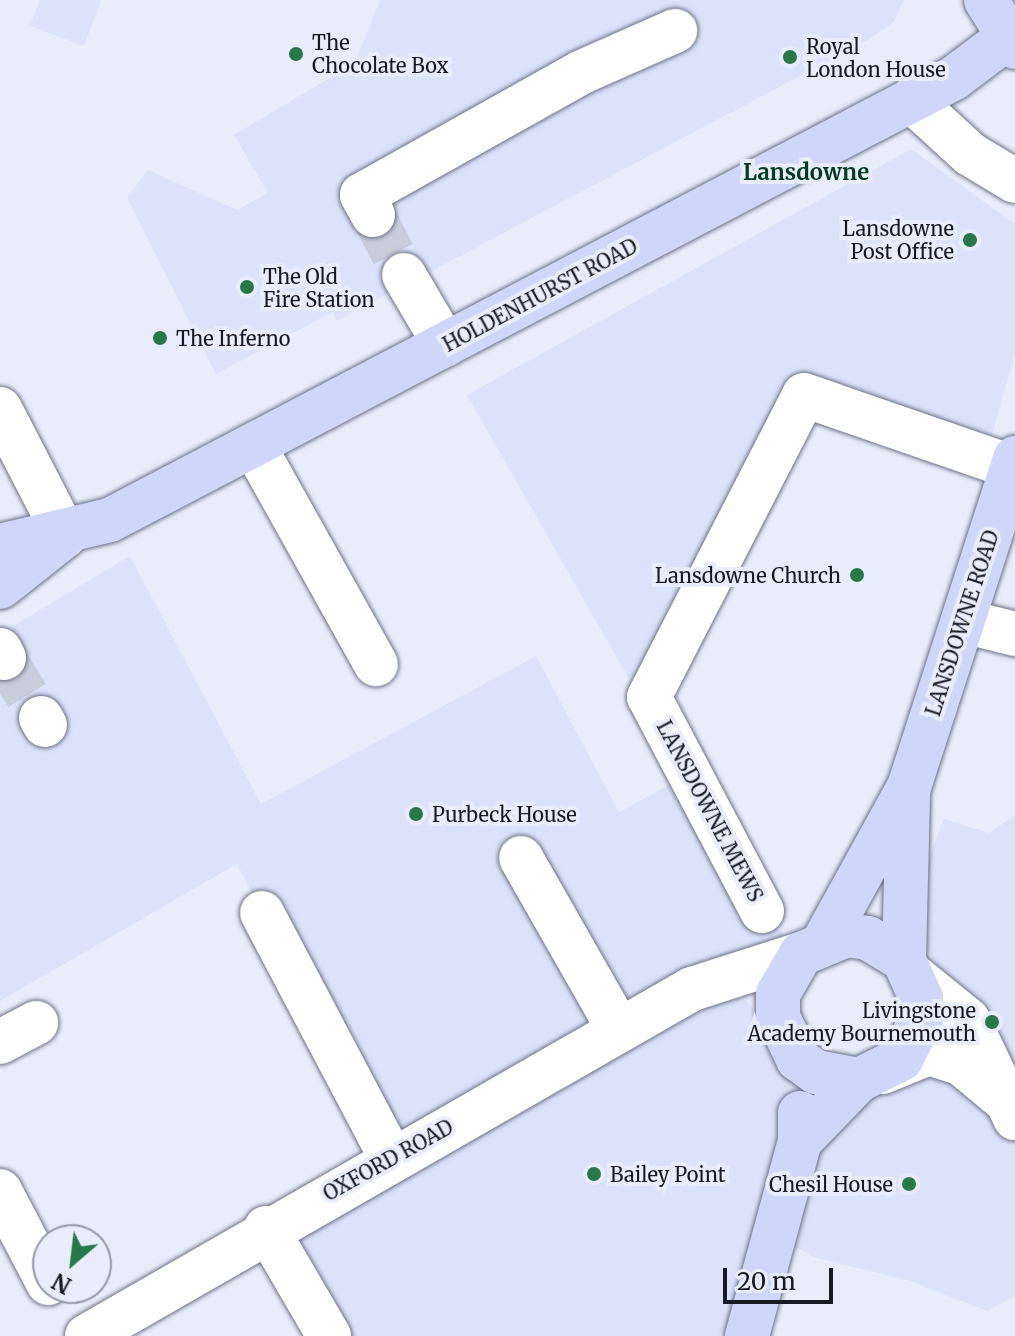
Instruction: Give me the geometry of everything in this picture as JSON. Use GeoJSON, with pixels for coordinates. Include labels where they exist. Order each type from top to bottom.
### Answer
{"type":"FeatureCollection","features":[{"type":"Feature","properties":{"kind":"main road"},"geometry":{"type":"LineString","coordinates":[[986,0],[1010,43]]}},
{"type":"Feature","properties":{"kind":"main road","name":"HOLDENHURST ROAD"},"geometry":{"type":"LineString","coordinates":[[0,546],[92,529],[911,100],[1010,43]]}},
{"type":"Feature","properties":{"kind":"main road","name":"LANSDOWNE ROAD"},"geometry":{"type":"LineString","coordinates":[[813,947],[909,787],[1014,463]]}},
{"type":"Feature","properties":{"kind":"main road","name":"HOLDENHURST ROAD"},"geometry":{"type":"LineString","coordinates":[[0,587],[65,535]]}},
{"type":"Feature","properties":{"kind":"main road","name":"LANSDOWNE ROAD"},"geometry":{"type":"LineString","coordinates":[[909,787],[910,968]]}},
{"type":"Feature","properties":{"kind":"main road"},"geometry":{"type":"LineString","coordinates":[[747,1336],[800,1141],[792,1049],[778,994],[813,947],[868,938],[910,968],[921,1020],[914,1041],[800,1141]]}},
{"type":"Feature","properties":{"kind":"main road"},"geometry":{"type":"LineString","coordinates":[[792,1049],[816,1072],[871,1076]]}},
{"type":"Feature","properties":{"kind":"street"},"geometry":{"type":"LineString","coordinates":[[373,215],[362,195],[582,72],[675,31]]}},
{"type":"Feature","properties":{"kind":"street"},"geometry":{"type":"LineString","coordinates":[[911,100],[970,154],[1015,181]]}},
{"type":"Feature","properties":{"kind":"street"},"geometry":{"type":"LineString","coordinates":[[404,275],[445,345]]}},
{"type":"Feature","properties":{"kind":"street","name":"LANSDOWNE MEWS"},"geometry":{"type":"LineString","coordinates":[[762,911],[649,697],[804,395],[1014,463]]}},
{"type":"Feature","properties":{"kind":"street"},"geometry":{"type":"LineString","coordinates":[[0,409],[65,535]]}},
{"type":"Feature","properties":{"kind":"street"},"geometry":{"type":"LineString","coordinates":[[254,446],[376,664]]}},
{"type":"Feature","properties":{"kind":"street"},"geometry":{"type":"LineString","coordinates":[[963,621],[1015,634]]}},
{"type":"Feature","properties":{"kind":"street"},"geometry":{"type":"LineString","coordinates":[[521,858],[619,1030]]}},
{"type":"Feature","properties":{"kind":"street"},"geometry":{"type":"LineString","coordinates":[[262,913],[391,1158]]}},
{"type":"Feature","properties":{"kind":"street","name":"OXFORD ROAD"},"geometry":{"type":"LineString","coordinates":[[87,1336],[266,1228],[692,989],[813,947]]}},
{"type":"Feature","properties":{"kind":"street"},"geometry":{"type":"LineString","coordinates":[[910,968],[968,1020],[1010,1109]]}},
{"type":"Feature","properties":{"kind":"street"},"geometry":{"type":"LineString","coordinates":[[692,989],[745,1000],[792,1049]]}},
{"type":"Feature","properties":{"kind":"street"},"geometry":{"type":"LineString","coordinates":[[871,1076],[929,1053],[962,1064],[1010,1109]]}},
{"type":"Feature","properties":{"kind":"street"},"geometry":{"type":"LineString","coordinates":[[0,1191],[32,1252]]}},
{"type":"Feature","properties":{"kind":"street"},"geometry":{"type":"LineString","coordinates":[[266,1228],[322,1333]]}},
{"type":"Feature","properties":{"kind":"street"},"geometry":{"type":"LineString","coordinates":[[58,1304],[72,1336]]}},
{"type":"Feature","properties":{"kind":"shaded area"},"geometry":{"type":"Polygon","coordinates":[[[40,0],[101,0],[84,46],[30,26],[40,0]]]}},
{"type":"Feature","properties":{"kind":"shaded area"},"geometry":{"type":"Polygon","coordinates":[[[380,0],[904,0],[894,22],[866,41],[337,321],[333,312],[216,374],[127,198],[148,170],[237,210],[268,193],[234,135],[355,63],[380,0]]]}},
{"type":"Feature","properties":{"kind":"shaded area"},"geometry":{"type":"Polygon","coordinates":[[[911,149],[1015,224],[1015,353],[987,453],[804,378],[636,691],[467,395],[911,149]]]}},
{"type":"Feature","properties":{"kind":"shaded area"},"geometry":{"type":"Polygon","coordinates":[[[130,556],[261,804],[536,656],[619,812],[690,774],[762,911],[801,954],[695,989],[745,1000],[798,1059],[800,1140],[929,1053],[1015,1118],[1015,1296],[987,1311],[907,1280],[816,1258],[775,1236],[745,1336],[329,1336],[266,1228],[390,1158],[237,864],[0,1001],[0,634],[130,556]]]}},
{"type":"Feature","properties":{"kind":"shaded area","name":"Livingstone Academy Bournemouth"},"geometry":{"type":"Polygon","coordinates":[[[1015,815],[1015,1099],[924,945],[919,883],[944,819],[989,833],[1015,815]]]}},
{"type":"Feature","properties":{"kind":"tunnel"},"geometry":{"type":"LineString","coordinates":[[373,215],[404,275]]}},
{"type":"Feature","properties":{"kind":"tunnel"},"geometry":{"type":"LineString","coordinates":[[4,658],[41,718]]}},
{"type":"Feature","properties":{"kind":"place","name":"The Chocolate Box"},"geometry":{"type":"Point","coordinates":[296,54]}},
{"type":"Feature","properties":{"kind":"place","name":"Royal London House"},"geometry":{"type":"Point","coordinates":[790,57]}},
{"type":"Feature","properties":{"kind":"place","name":"Lansdowne Post Office"},"geometry":{"type":"Point","coordinates":[970,240]}},
{"type":"Feature","properties":{"kind":"place","name":"The Old Fire Station"},"geometry":{"type":"Point","coordinates":[247,287]}},
{"type":"Feature","properties":{"kind":"place","name":"The Inferno"},"geometry":{"type":"Point","coordinates":[160,338]}},
{"type":"Feature","properties":{"kind":"place","name":"Lansdowne Church"},"geometry":{"type":"Point","coordinates":[857,575]}},
{"type":"Feature","properties":{"kind":"place","name":"Purbeck House"},"geometry":{"type":"Point","coordinates":[416,814]}},
{"type":"Feature","properties":{"kind":"place","name":"Livingstone Academy Bournemouth"},"geometry":{"type":"Point","coordinates":[992,1022]}},
{"type":"Feature","properties":{"kind":"place","name":"Bailey Point"},"geometry":{"type":"Point","coordinates":[594,1174]}},
{"type":"Feature","properties":{"kind":"place","name":"Chesil House"},"geometry":{"type":"Point","coordinates":[909,1184]}},
{"type":"Feature","properties":{"kind":"district","name":"Lansdowne"},"geometry":{"type":"Point","coordinates":[806,173]}}]}
